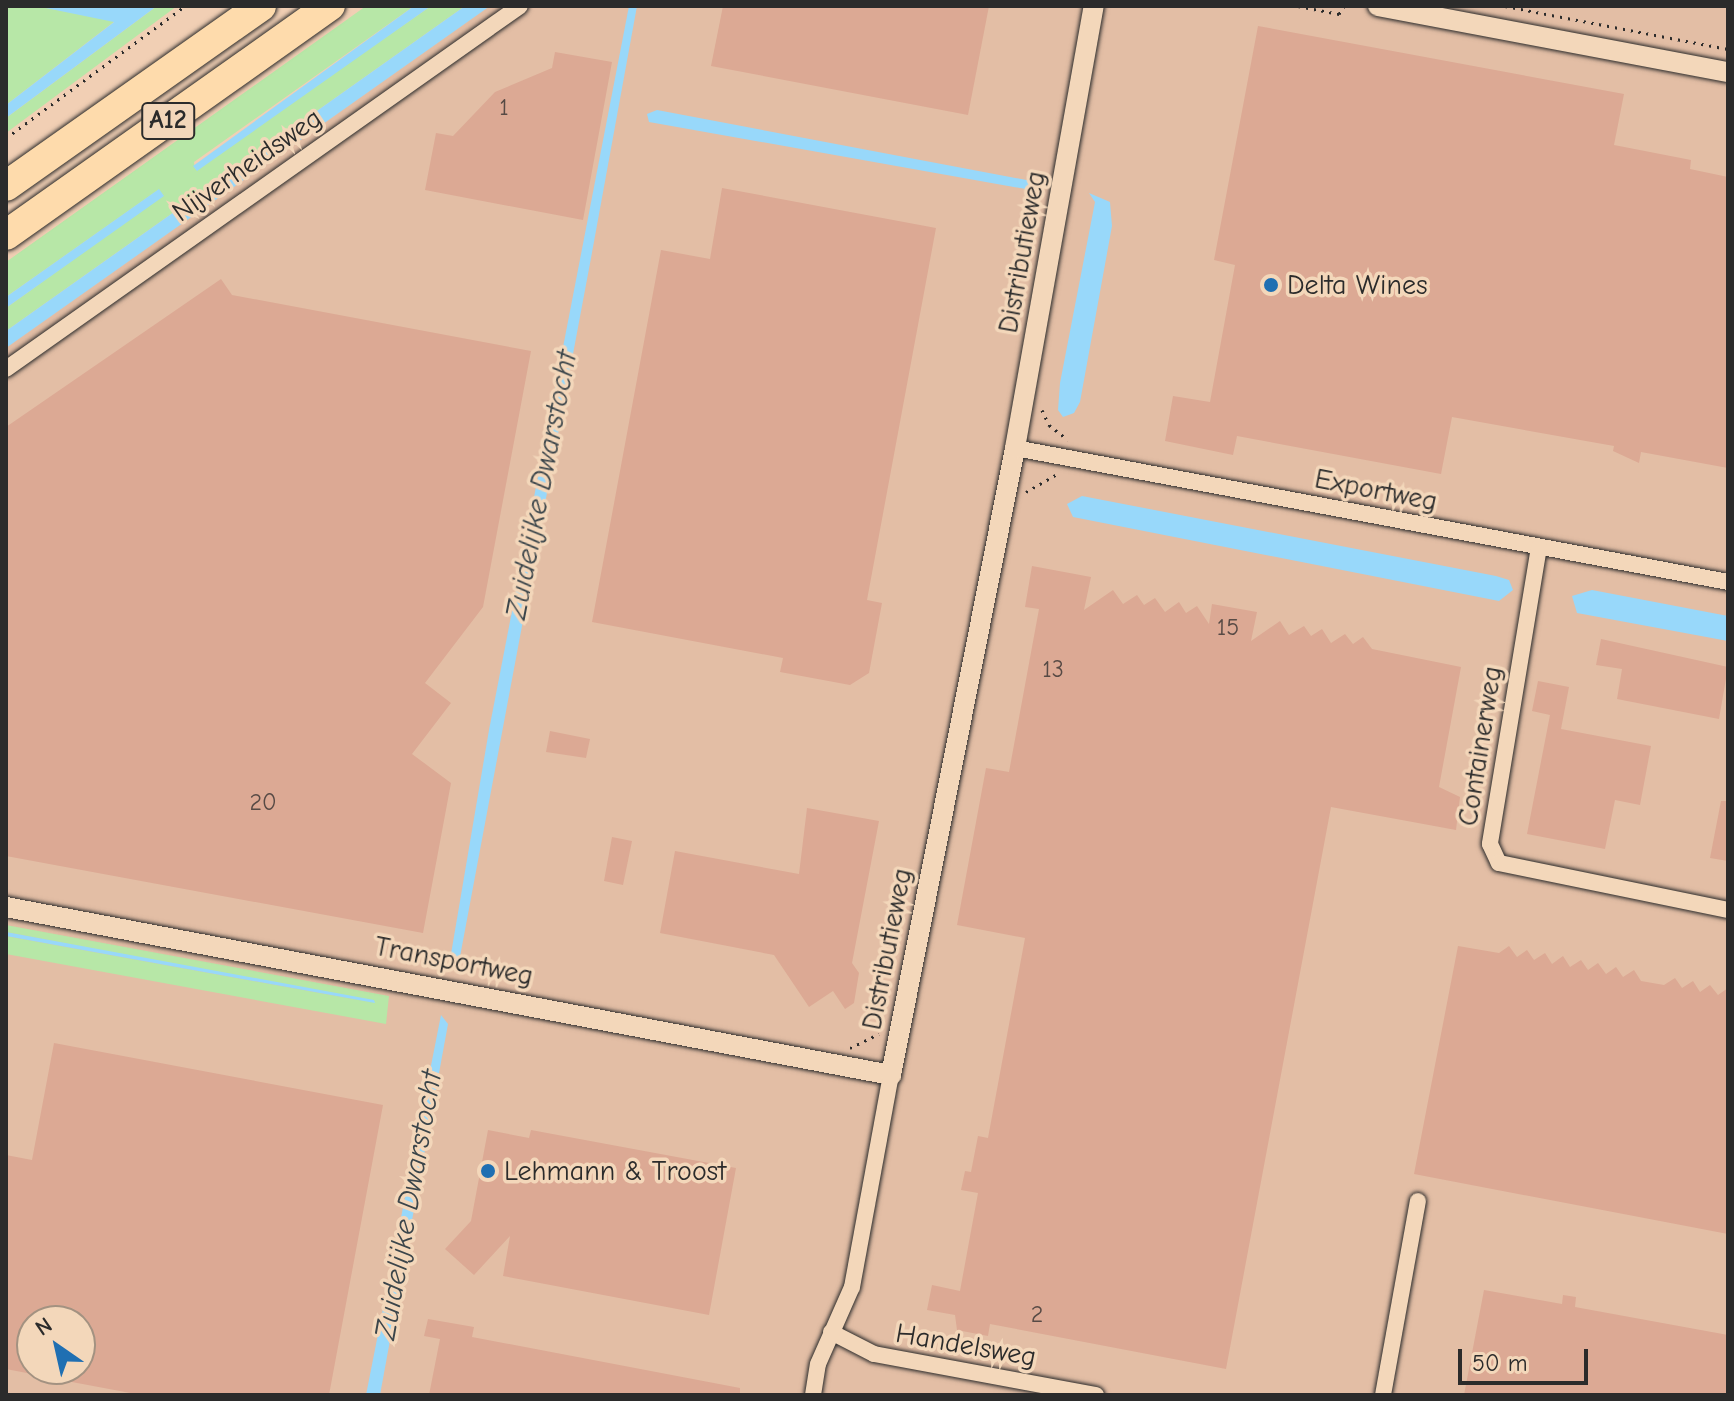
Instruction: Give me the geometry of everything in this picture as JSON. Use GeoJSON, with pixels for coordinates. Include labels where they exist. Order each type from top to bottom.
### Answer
{"type":"FeatureCollection","features":[{"type":"Feature","properties":{"kind":"highway","name":"A12"},"geometry":{"type":"LineString","coordinates":[[6,186],[261,6]]}},
{"type":"Feature","properties":{"kind":"highway","name":"A12"},"geometry":{"type":"LineString","coordinates":[[6,235],[330,6]]}},
{"type":"Feature","properties":{"kind":"street","name":"Nijverheidsweg"},"geometry":{"type":"LineString","coordinates":[[6,369],[520,6]]}},
{"type":"Feature","properties":{"kind":"street","name":"Distributieweg"},"geometry":{"type":"LineString","coordinates":[[813,1395],[831,1332],[852,1287],[1015,448],[1094,6]]}},
{"type":"Feature","properties":{"kind":"street"},"geometry":{"type":"LineString","coordinates":[[1378,6],[1728,72]]}},
{"type":"Feature","properties":{"kind":"street","name":"Exportweg"},"geometry":{"type":"LineString","coordinates":[[1015,448],[1728,582]]}},
{"type":"Feature","properties":{"kind":"street","name":"Containerweg"},"geometry":{"type":"LineString","coordinates":[[1539,547],[1490,844],[1499,863],[1728,910]]}},
{"type":"Feature","properties":{"kind":"street","name":"Transportweg"},"geometry":{"type":"LineString","coordinates":[[6,907],[891,1075]]}},
{"type":"Feature","properties":{"kind":"street"},"geometry":{"type":"LineString","coordinates":[[1383,1395],[1418,1201]]}},
{"type":"Feature","properties":{"kind":"street","name":"Handelsweg"},"geometry":{"type":"LineString","coordinates":[[831,1332],[874,1354],[1096,1395]]}},
{"type":"Feature","properties":{"kind":"path"},"geometry":{"type":"LineString","coordinates":[[6,138],[185,6]]}},
{"type":"Feature","properties":{"kind":"path"},"geometry":{"type":"LineString","coordinates":[[1298,6],[1339,14],[1344,6]]}},
{"type":"Feature","properties":{"kind":"path"},"geometry":{"type":"LineString","coordinates":[[1505,6],[1728,49]]}},
{"type":"Feature","properties":{"kind":"path"},"geometry":{"type":"LineString","coordinates":[[1040,405],[1049,425],[1072,443],[1069,459]]}},
{"type":"Feature","properties":{"kind":"path","name":"Distributieweg"},"geometry":{"type":"LineString","coordinates":[[839,1048],[866,1042],[887,1025]]}},
{"type":"Feature","properties":{"kind":"shaded area"},"geometry":{"type":"Polygon","coordinates":[[[466,6],[1728,6],[1728,1395],[6,1395],[6,333],[466,6]]]}},
{"type":"Feature","properties":{"kind":"green space"},"geometry":{"type":"Polygon","coordinates":[[[6,6],[36,6],[115,21],[6,105],[6,6]]]}},
{"type":"Feature","properties":{"kind":"green space"},"geometry":{"type":"Polygon","coordinates":[[[157,6],[177,6],[6,133],[6,118],[157,6]]]}},
{"type":"Feature","properties":{"kind":"green space"},"geometry":{"type":"Polygon","coordinates":[[[366,6],[414,6],[194,162],[195,169],[431,6],[465,6],[6,331],[6,308],[163,195],[158,190],[6,297],[6,262],[366,6]]]}},
{"type":"Feature","properties":{"kind":"green space"},"geometry":{"type":"Polygon","coordinates":[[[6,925],[389,996],[386,1024],[6,954],[6,936],[375,1003],[6,932],[6,925]]]}},
{"type":"Feature","properties":{"kind":"water"},"geometry":{"type":"Polygon","coordinates":[[[36,6],[157,6],[6,118],[6,105],[114,22],[36,6]]]}},
{"type":"Feature","properties":{"kind":"water"},"geometry":{"type":"Polygon","coordinates":[[[414,6],[431,6],[197,171],[193,166],[414,6]]]}},
{"type":"Feature","properties":{"kind":"water"},"geometry":{"type":"Polygon","coordinates":[[[465,6],[490,6],[6,348],[6,331],[465,6]]]}},
{"type":"Feature","properties":{"kind":"water","name":"Zuidelijke Dwarstocht"},"geometry":{"type":"Polygon","coordinates":[[[629,6],[637,6],[591,258],[459,962],[453,965],[450,960],[489,730],[629,6]]]}},
{"type":"Feature","properties":{"kind":"water"},"geometry":{"type":"Polygon","coordinates":[[[657,110],[1037,182],[1039,187],[1031,190],[649,122],[647,114],[657,110]]]}},
{"type":"Feature","properties":{"kind":"water"},"geometry":{"type":"Polygon","coordinates":[[[159,189],[164,196],[6,308],[6,297],[159,189]]]}},
{"type":"Feature","properties":{"kind":"water"},"geometry":{"type":"Polygon","coordinates":[[[1089,193],[1110,202],[1112,226],[1080,402],[1074,413],[1063,417],[1058,410],[1060,383],[1095,202],[1089,193]]]}},
{"type":"Feature","properties":{"kind":"water"},"geometry":{"type":"Polygon","coordinates":[[[1082,496],[1496,576],[1509,580],[1513,590],[1499,601],[1073,517],[1067,504],[1082,496]]]}},
{"type":"Feature","properties":{"kind":"water"},"geometry":{"type":"Polygon","coordinates":[[[1592,590],[1728,616],[1728,641],[1577,613],[1572,596],[1592,590]]]}},
{"type":"Feature","properties":{"kind":"water"},"geometry":{"type":"Polygon","coordinates":[[[6,932],[374,1000],[375,1003],[6,936],[6,932]]]}},
{"type":"Feature","properties":{"kind":"water","name":"Zuidelijke Dwarstocht"},"geometry":{"type":"Polygon","coordinates":[[[441,1015],[448,1024],[380,1395],[366,1395],[441,1015]]]}},
{"type":"Feature","properties":{"kind":"building"},"geometry":{"type":"Polygon","coordinates":[[[723,6],[989,6],[968,115],[711,66],[723,6]]]}},
{"type":"Feature","properties":{"kind":"building"},"geometry":{"type":"Polygon","coordinates":[[[1258,26],[1624,94],[1614,145],[1691,160],[1690,169],[1728,177],[1728,468],[1641,452],[1639,463],[1613,451],[1614,446],[1452,417],[1441,474],[1237,436],[1233,455],[1165,441],[1173,396],[1210,402],[1235,265],[1214,260],[1258,26]]]}},
{"type":"Feature","properties":{"kind":"building"},"geometry":{"type":"Polygon","coordinates":[[[555,52],[612,62],[583,220],[425,190],[436,133],[453,136],[495,92],[552,68],[555,52]]]}},
{"type":"Feature","properties":{"kind":"building"},"geometry":{"type":"Polygon","coordinates":[[[722,188],[936,228],[867,600],[882,603],[869,673],[850,685],[780,672],[783,658],[592,622],[661,250],[710,259],[722,188]]]}},
{"type":"Feature","properties":{"kind":"building"},"geometry":{"type":"Polygon","coordinates":[[[221,279],[232,295],[531,351],[483,607],[425,683],[451,703],[412,754],[451,783],[423,933],[6,856],[6,427],[221,279]]]}},
{"type":"Feature","properties":{"kind":"building"},"geometry":{"type":"Polygon","coordinates":[[[1032,566],[1091,577],[1084,610],[1113,590],[1123,604],[1137,595],[1144,605],[1155,598],[1165,612],[1179,602],[1186,613],[1197,606],[1209,624],[1212,604],[1257,612],[1251,641],[1280,621],[1289,635],[1304,626],[1311,636],[1322,629],[1331,643],[1345,634],[1353,644],[1363,637],[1372,649],[1461,667],[1439,787],[1460,797],[1456,830],[1331,807],[1226,1369],[990,1324],[988,1336],[957,1330],[955,1315],[927,1310],[932,1285],[960,1291],[978,1193],[961,1190],[965,1171],[971,1172],[978,1136],[988,1138],[1025,938],[957,925],[986,768],[1009,772],[1039,609],[1025,607],[1032,566]]]}},
{"type":"Feature","properties":{"kind":"building"},"geometry":{"type":"Polygon","coordinates":[[[1601,639],[1728,667],[1719,719],[1617,699],[1622,669],[1596,665],[1601,639]]]}},
{"type":"Feature","properties":{"kind":"building"},"geometry":{"type":"Polygon","coordinates":[[[1538,681],[1569,687],[1561,729],[1651,746],[1640,805],[1615,800],[1605,849],[1527,834],[1550,715],[1532,711],[1538,681]]]}},
{"type":"Feature","properties":{"kind":"building"},"geometry":{"type":"Polygon","coordinates":[[[550,731],[590,739],[586,758],[546,752],[550,731]]]}},
{"type":"Feature","properties":{"kind":"building"},"geometry":{"type":"Polygon","coordinates":[[[1721,801],[1728,801],[1728,861],[1710,858],[1721,801]]]}},
{"type":"Feature","properties":{"kind":"building"},"geometry":{"type":"Polygon","coordinates":[[[807,808],[879,821],[852,963],[859,973],[854,1003],[845,1009],[833,991],[809,1007],[774,955],[660,933],[675,851],[799,874],[807,808]]]}},
{"type":"Feature","properties":{"kind":"building"},"geometry":{"type":"Polygon","coordinates":[[[612,837],[632,841],[623,885],[604,881],[612,837]]]}},
{"type":"Feature","properties":{"kind":"building"},"geometry":{"type":"Polygon","coordinates":[[[1458,946],[1499,953],[1509,946],[1517,957],[1527,950],[1534,960],[1545,953],[1552,964],[1563,956],[1570,967],[1581,960],[1588,970],[1598,963],[1606,974],[1616,967],[1623,977],[1634,970],[1641,981],[1664,985],[1675,978],[1682,988],[1693,981],[1700,992],[1710,985],[1718,995],[1728,988],[1728,1234],[1414,1174],[1458,946]]]}},
{"type":"Feature","properties":{"kind":"building"},"geometry":{"type":"Polygon","coordinates":[[[54,1043],[383,1105],[329,1395],[141,1395],[88,1385],[96,1385],[96,1305],[16,1305],[16,1371],[6,1369],[6,1155],[32,1160],[54,1043]]]}},
{"type":"Feature","properties":{"kind":"building"},"geometry":{"type":"Polygon","coordinates":[[[488,1130],[529,1138],[531,1130],[736,1168],[709,1315],[503,1276],[510,1236],[474,1275],[445,1249],[471,1221],[488,1130]]]}},
{"type":"Feature","properties":{"kind":"building"},"geometry":{"type":"Polygon","coordinates":[[[1484,1290],[1562,1304],[1563,1295],[1576,1297],[1575,1307],[1728,1335],[1728,1395],[1464,1395],[1484,1290]]]}},
{"type":"Feature","properties":{"kind":"building"},"geometry":{"type":"Polygon","coordinates":[[[428,1319],[474,1327],[472,1337],[740,1388],[740,1395],[429,1395],[440,1339],[424,1336],[428,1319]]]}},
{"type":"Feature","properties":{"kind":"place","name":"Delta Wines"},"geometry":{"type":"Point","coordinates":[1271,285]}},
{"type":"Feature","properties":{"kind":"place","name":"Lehmann & Troost"},"geometry":{"type":"Point","coordinates":[488,1171]}}]}
